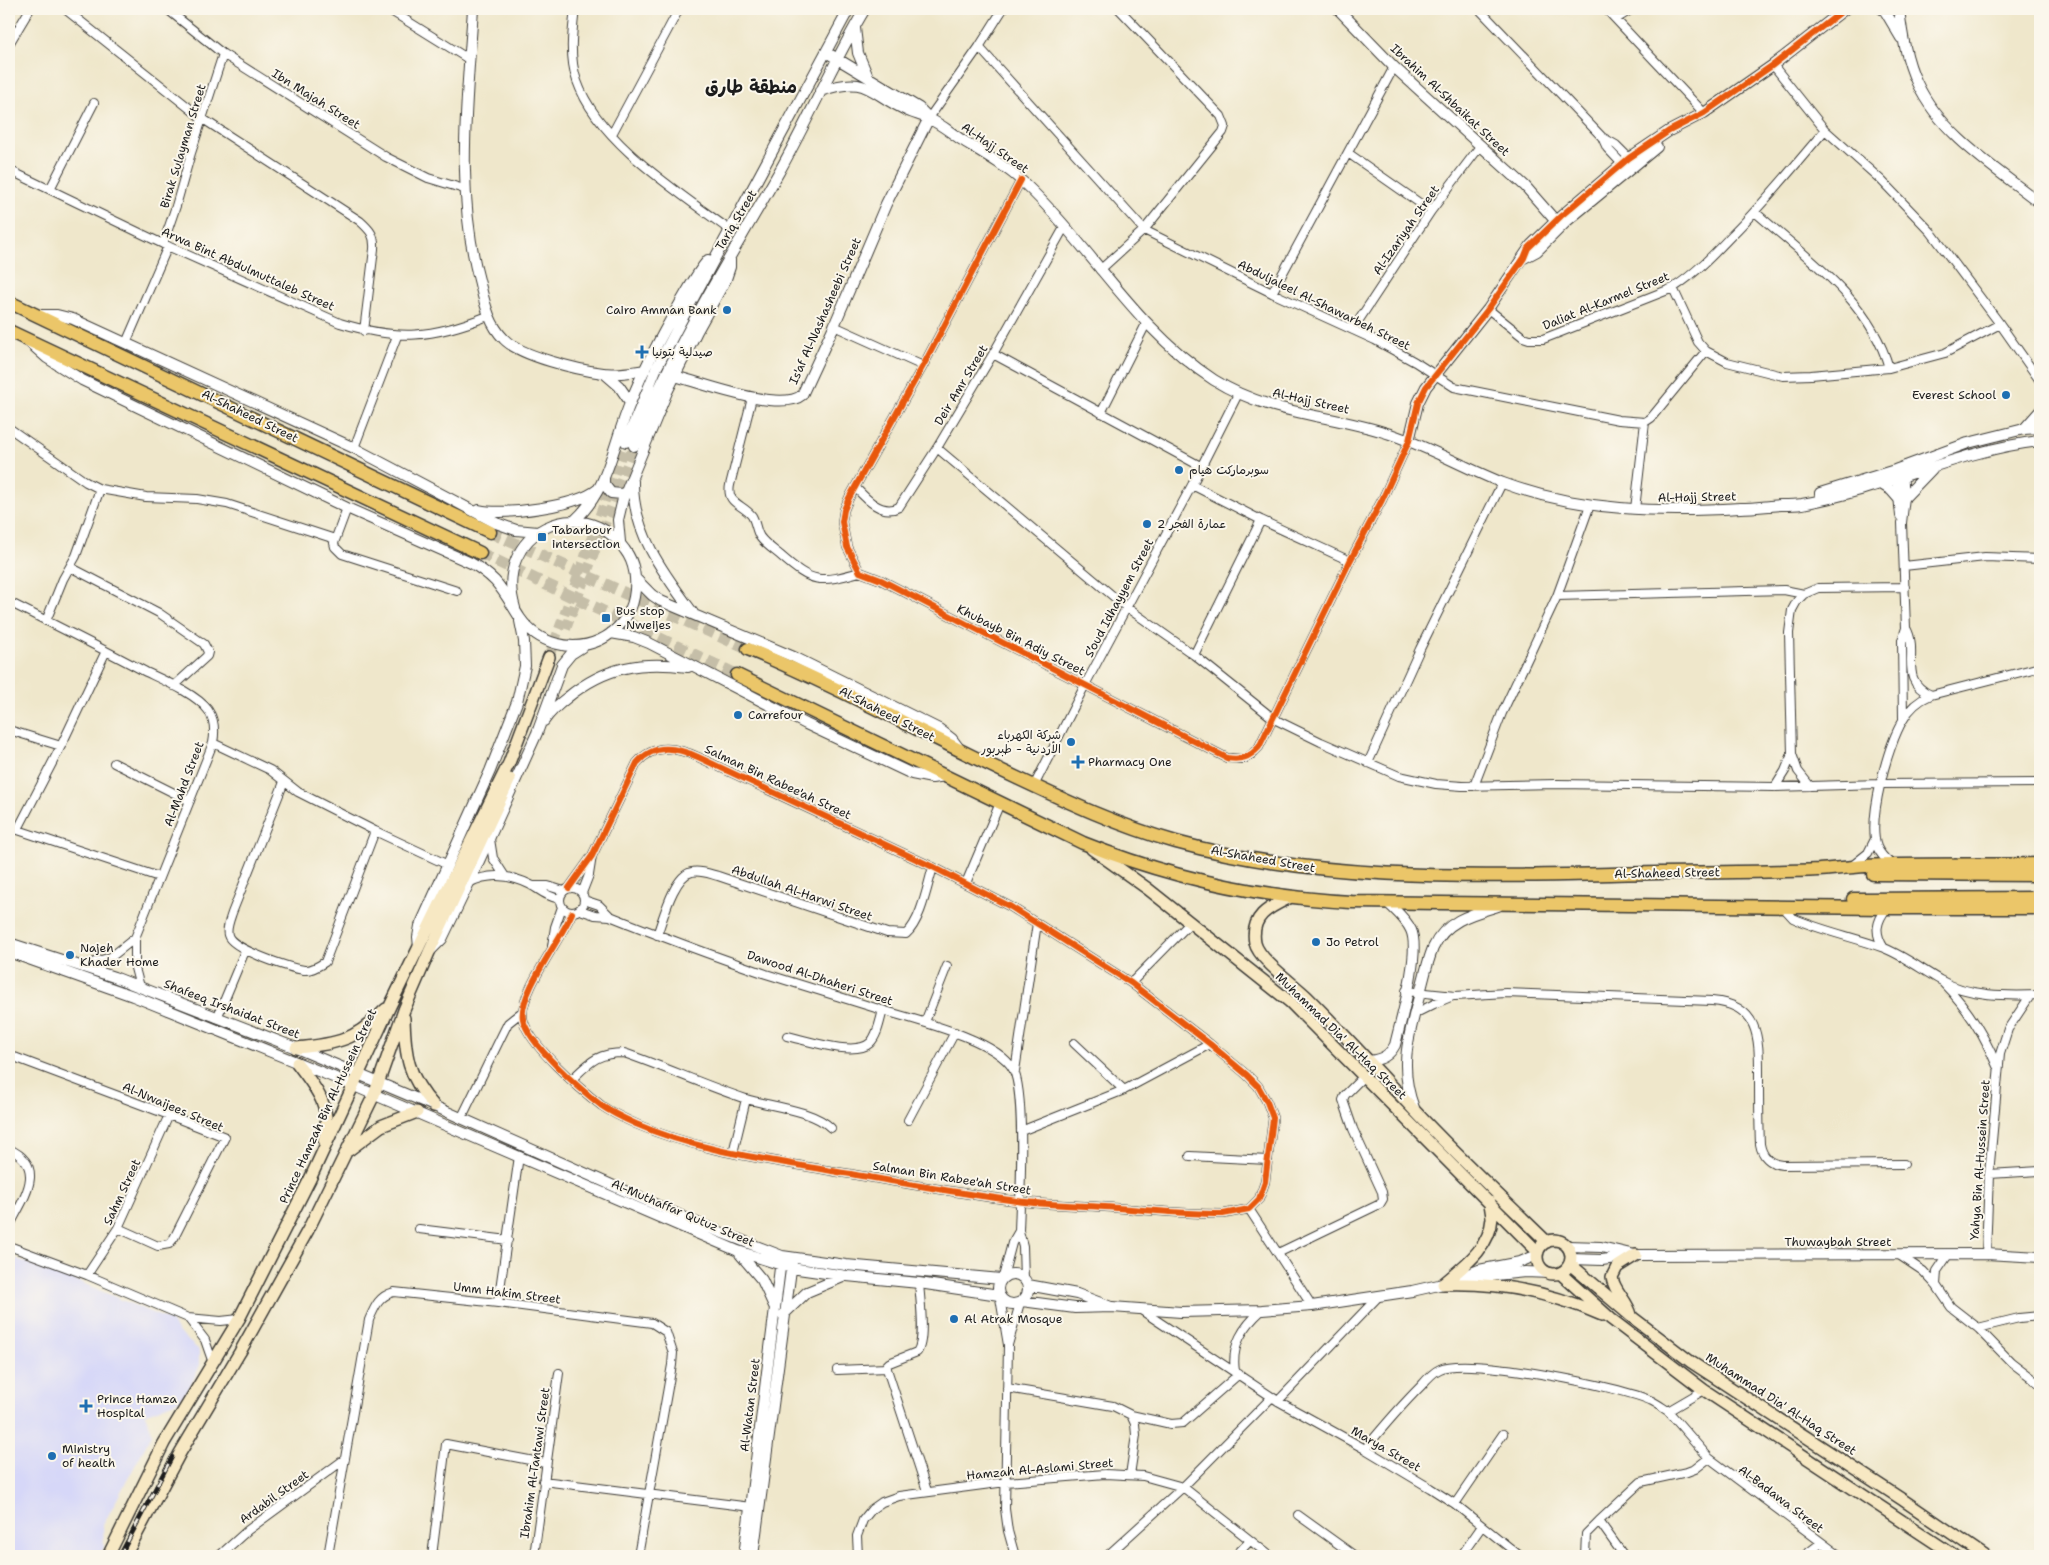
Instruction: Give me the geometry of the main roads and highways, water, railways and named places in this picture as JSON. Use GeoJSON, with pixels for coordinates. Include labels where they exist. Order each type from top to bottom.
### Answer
{"type":"FeatureCollection","features":[{"type":"Feature","properties":{"kind":"highway","name":"Al-Shaheed Street"},"geometry":{"type":"LineString","coordinates":[[9,302],[490,532]]}},
{"type":"Feature","properties":{"kind":"highway","name":"Al-Shaheed Street"},"geometry":{"type":"LineString","coordinates":[[9,331],[480,553]]}},
{"type":"Feature","properties":{"kind":"highway","name":"Al-Shaheed Street"},"geometry":{"type":"LineString","coordinates":[[748,649],[812,677],[1102,818],[1176,842],[1228,856],[1286,866],[1332,871],[1401,874],[1535,876],[1820,870],[1850,866],[1892,865],[2040,864]]}},
{"type":"Feature","properties":{"kind":"highway"},"geometry":{"type":"LineString","coordinates":[[737,674],[1083,843],[1115,856],[1217,884],[1291,897],[1388,903],[2040,908]]}},
{"type":"Feature","properties":{"kind":"highway","name":"Al-Shaheed Street"},"geometry":{"type":"LineString","coordinates":[[1820,870],[1841,873],[2040,875]]}},
{"type":"Feature","properties":{"kind":"highway"},"geometry":{"type":"LineString","coordinates":[[1783,907],[1787,903],[1796,900],[2040,898]]}},
{"type":"Feature","properties":{"kind":"main road","name":"Prince Hamzah Bin Al-Hussein Street"},"geometry":{"type":"LineString","coordinates":[[108,1556],[164,1443],[239,1319],[319,1159],[391,1004],[424,949],[516,766],[534,721],[552,657]]}},
{"type":"Feature","properties":{"kind":"main road","name":"Muhammad Dia' Al-Haq Street"},"geometry":{"type":"LineString","coordinates":[[1083,843],[1191,922],[1290,1002],[1490,1203],[1537,1254]]}},
{"type":"Feature","properties":{"kind":"main road","name":"Muhammad Dia' Al-Haq Street"},"geometry":{"type":"LineString","coordinates":[[1291,897],[1267,908],[1261,915],[1254,934],[1255,944],[1259,953],[1301,991],[1370,1061],[1415,1111],[1546,1242]]}},
{"type":"Feature","properties":{"kind":"main road","name":"Prince Hamzah Bin Al-Hussein Street"},"geometry":{"type":"LineString","coordinates":[[125,1556],[180,1453],[290,1263],[346,1152],[374,1095],[424,949]]}},
{"type":"Feature","properties":{"kind":"main road"},"geometry":{"type":"LineString","coordinates":[[1290,1002],[1301,991]]}},
{"type":"Feature","properties":{"kind":"main road"},"geometry":{"type":"LineString","coordinates":[[296,1048],[330,1044],[354,1036],[391,1004]]}},
{"type":"Feature","properties":{"kind":"main road"},"geometry":{"type":"LineString","coordinates":[[404,1010],[404,1038],[409,1065],[420,1090],[434,1106]]}},
{"type":"Feature","properties":{"kind":"main road"},"geometry":{"type":"LineString","coordinates":[[297,1063],[320,1095],[323,1103],[326,1134],[319,1159]]}},
{"type":"Feature","properties":{"kind":"main road"},"geometry":{"type":"LineString","coordinates":[[346,1152],[358,1141],[381,1126],[417,1112]]}},
{"type":"Feature","properties":{"kind":"main road"},"geometry":{"type":"LineString","coordinates":[[1498,1194],[1490,1203],[1492,1216],[1484,1244],[1472,1259],[1443,1284],[1474,1283],[1531,1291],[1585,1308],[1611,1319]]}},
{"type":"Feature","properties":{"kind":"main road"},"geometry":{"type":"LineString","coordinates":[[1555,1273],[1570,1262],[1567,1246],[1560,1241],[1546,1242],[1537,1254],[1542,1268],[1555,1273],[1611,1319],[1704,1390],[1955,1556]]}},
{"type":"Feature","properties":{"kind":"main road"},"geometry":{"type":"LineString","coordinates":[[1632,1317],[1627,1304],[1614,1285],[1612,1277],[1617,1267],[1636,1255]]}},
{"type":"Feature","properties":{"kind":"main road","name":"Muhammad Dia' Al-Haq Street"},"geometry":{"type":"LineString","coordinates":[[1570,1262],[1632,1317],[1691,1362],[1903,1500],[1985,1556]]}},
{"type":"Feature","properties":{"kind":"tunnel"},"geometry":{"type":"LineString","coordinates":[[549,657],[626,442]]}},
{"type":"Feature","properties":{"kind":"tunnel"},"geometry":{"type":"LineString","coordinates":[[566,629],[634,446]]}},
{"type":"Feature","properties":{"kind":"tunnel"},"geometry":{"type":"LineString","coordinates":[[490,532],[748,649]]}},
{"type":"Feature","properties":{"kind":"tunnel"},"geometry":{"type":"LineString","coordinates":[[480,553],[737,675]]}},
{"type":"Feature","properties":{"kind":"railway"},"geometry":{"type":"LineString","coordinates":[[120,1556],[172,1457]]}},
{"type":"Feature","properties":{"kind":"place","name":"Cairo Amman Bank"},"geometry":{"type":"Point","coordinates":[727,310]}},
{"type":"Feature","properties":{"kind":"place","name":"صيدلية بتونيا"},"geometry":{"type":"Point","coordinates":[642,352]}},
{"type":"Feature","properties":{"kind":"place","name":"Everest School"},"geometry":{"type":"Point","coordinates":[2006,395]}},
{"type":"Feature","properties":{"kind":"place","name":"سوبرماركت هيام"},"geometry":{"type":"Point","coordinates":[1179,470]}},
{"type":"Feature","properties":{"kind":"place","name":"عمارة الفجر 2"},"geometry":{"type":"Point","coordinates":[1147,524]}},
{"type":"Feature","properties":{"kind":"place","name":"Tabarbour intersection"},"geometry":{"type":"Point","coordinates":[542,537]}},
{"type":"Feature","properties":{"kind":"place","name":"Bus stop - Nweijes"},"geometry":{"type":"Point","coordinates":[606,618]}},
{"type":"Feature","properties":{"kind":"place","name":"Carrefour"},"geometry":{"type":"Point","coordinates":[738,715]}},
{"type":"Feature","properties":{"kind":"place","name":"شركة الكهرباء الأردنية - طبربور"},"geometry":{"type":"Point","coordinates":[1071,742]}},
{"type":"Feature","properties":{"kind":"place","name":"Pharmacy One"},"geometry":{"type":"Point","coordinates":[1078,762]}},
{"type":"Feature","properties":{"kind":"place","name":"Jo Petrol"},"geometry":{"type":"Point","coordinates":[1316,942]}},
{"type":"Feature","properties":{"kind":"place","name":"Najeh Khader Home"},"geometry":{"type":"Point","coordinates":[70,955]}},
{"type":"Feature","properties":{"kind":"place","name":"Al Atrak Mosque"},"geometry":{"type":"Point","coordinates":[954,1319]}},
{"type":"Feature","properties":{"kind":"place","name":"Prince Hamza Hospital"},"geometry":{"type":"Point","coordinates":[86,1406]}},
{"type":"Feature","properties":{"kind":"place","name":"Ministry of health"},"geometry":{"type":"Point","coordinates":[52,1456]}},
{"type":"Feature","properties":{"kind":"district","name":"منطقة طارق"},"geometry":{"type":"Point","coordinates":[751,87]}}]}
